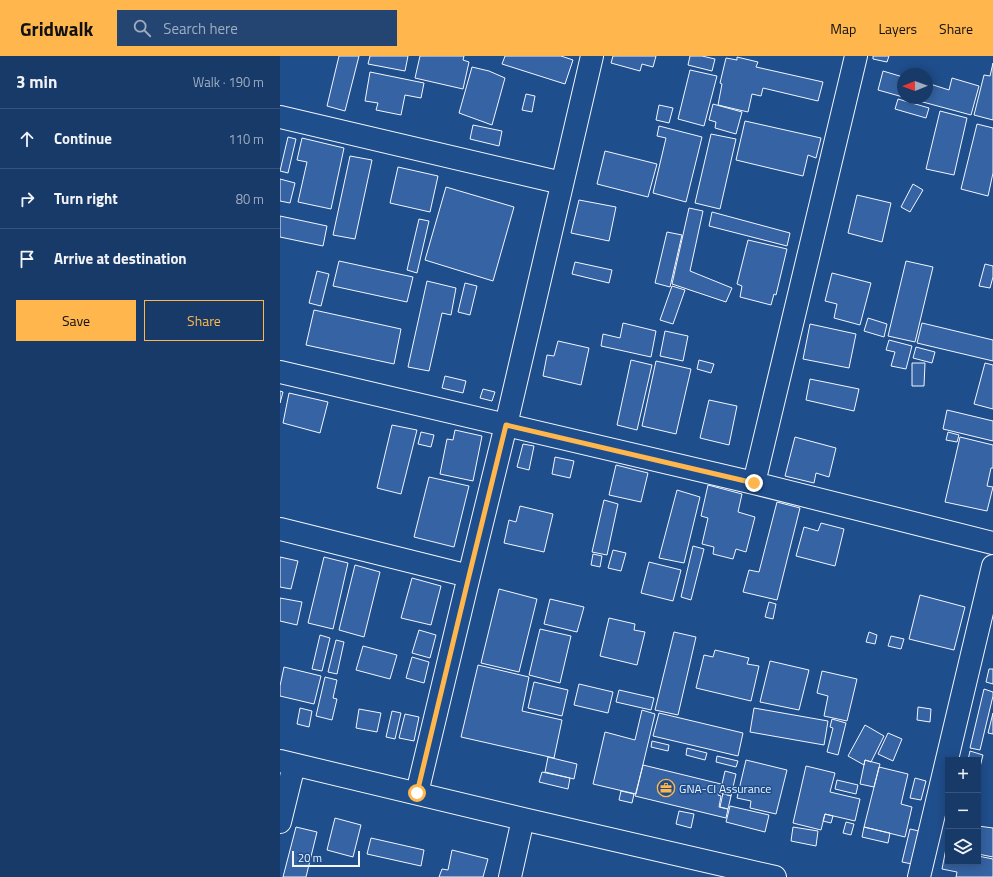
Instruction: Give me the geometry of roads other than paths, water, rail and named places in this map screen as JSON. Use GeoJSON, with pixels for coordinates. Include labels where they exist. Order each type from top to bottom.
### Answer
{"type":"FeatureCollection","features":[{"type":"Feature","properties":{"kind":"street"},"geometry":{"type":"LineString","coordinates":[[417,793],[506,425],[592,56]]}},
{"type":"Feature","properties":{"kind":"street"},"geometry":{"type":"LineString","coordinates":[[754,483],[856,56]]}},
{"type":"Feature","properties":{"kind":"street"},"geometry":{"type":"LineString","coordinates":[[280,117],[562,184]]}},
{"type":"Feature","properties":{"kind":"street"},"geometry":{"type":"LineString","coordinates":[[280,372],[754,483],[993,543]]}},
{"type":"Feature","properties":{"kind":"street"},"geometry":{"type":"LineString","coordinates":[[280,528],[469,576]]}},
{"type":"Feature","properties":{"kind":"street"},"geometry":{"type":"LineString","coordinates":[[919,877],[993,566]]}},
{"type":"Feature","properties":{"kind":"street"},"geometry":{"type":"LineString","coordinates":[[280,822],[287,763],[768,876]]}},
{"type":"Feature","properties":{"kind":"street"},"geometry":{"type":"LineString","coordinates":[[510,877],[523,819]]}},
{"type":"Feature","properties":{"kind":"place","name":"GNA-CI Assurance"},"geometry":{"type":"Point","coordinates":[666,788]}}]}
